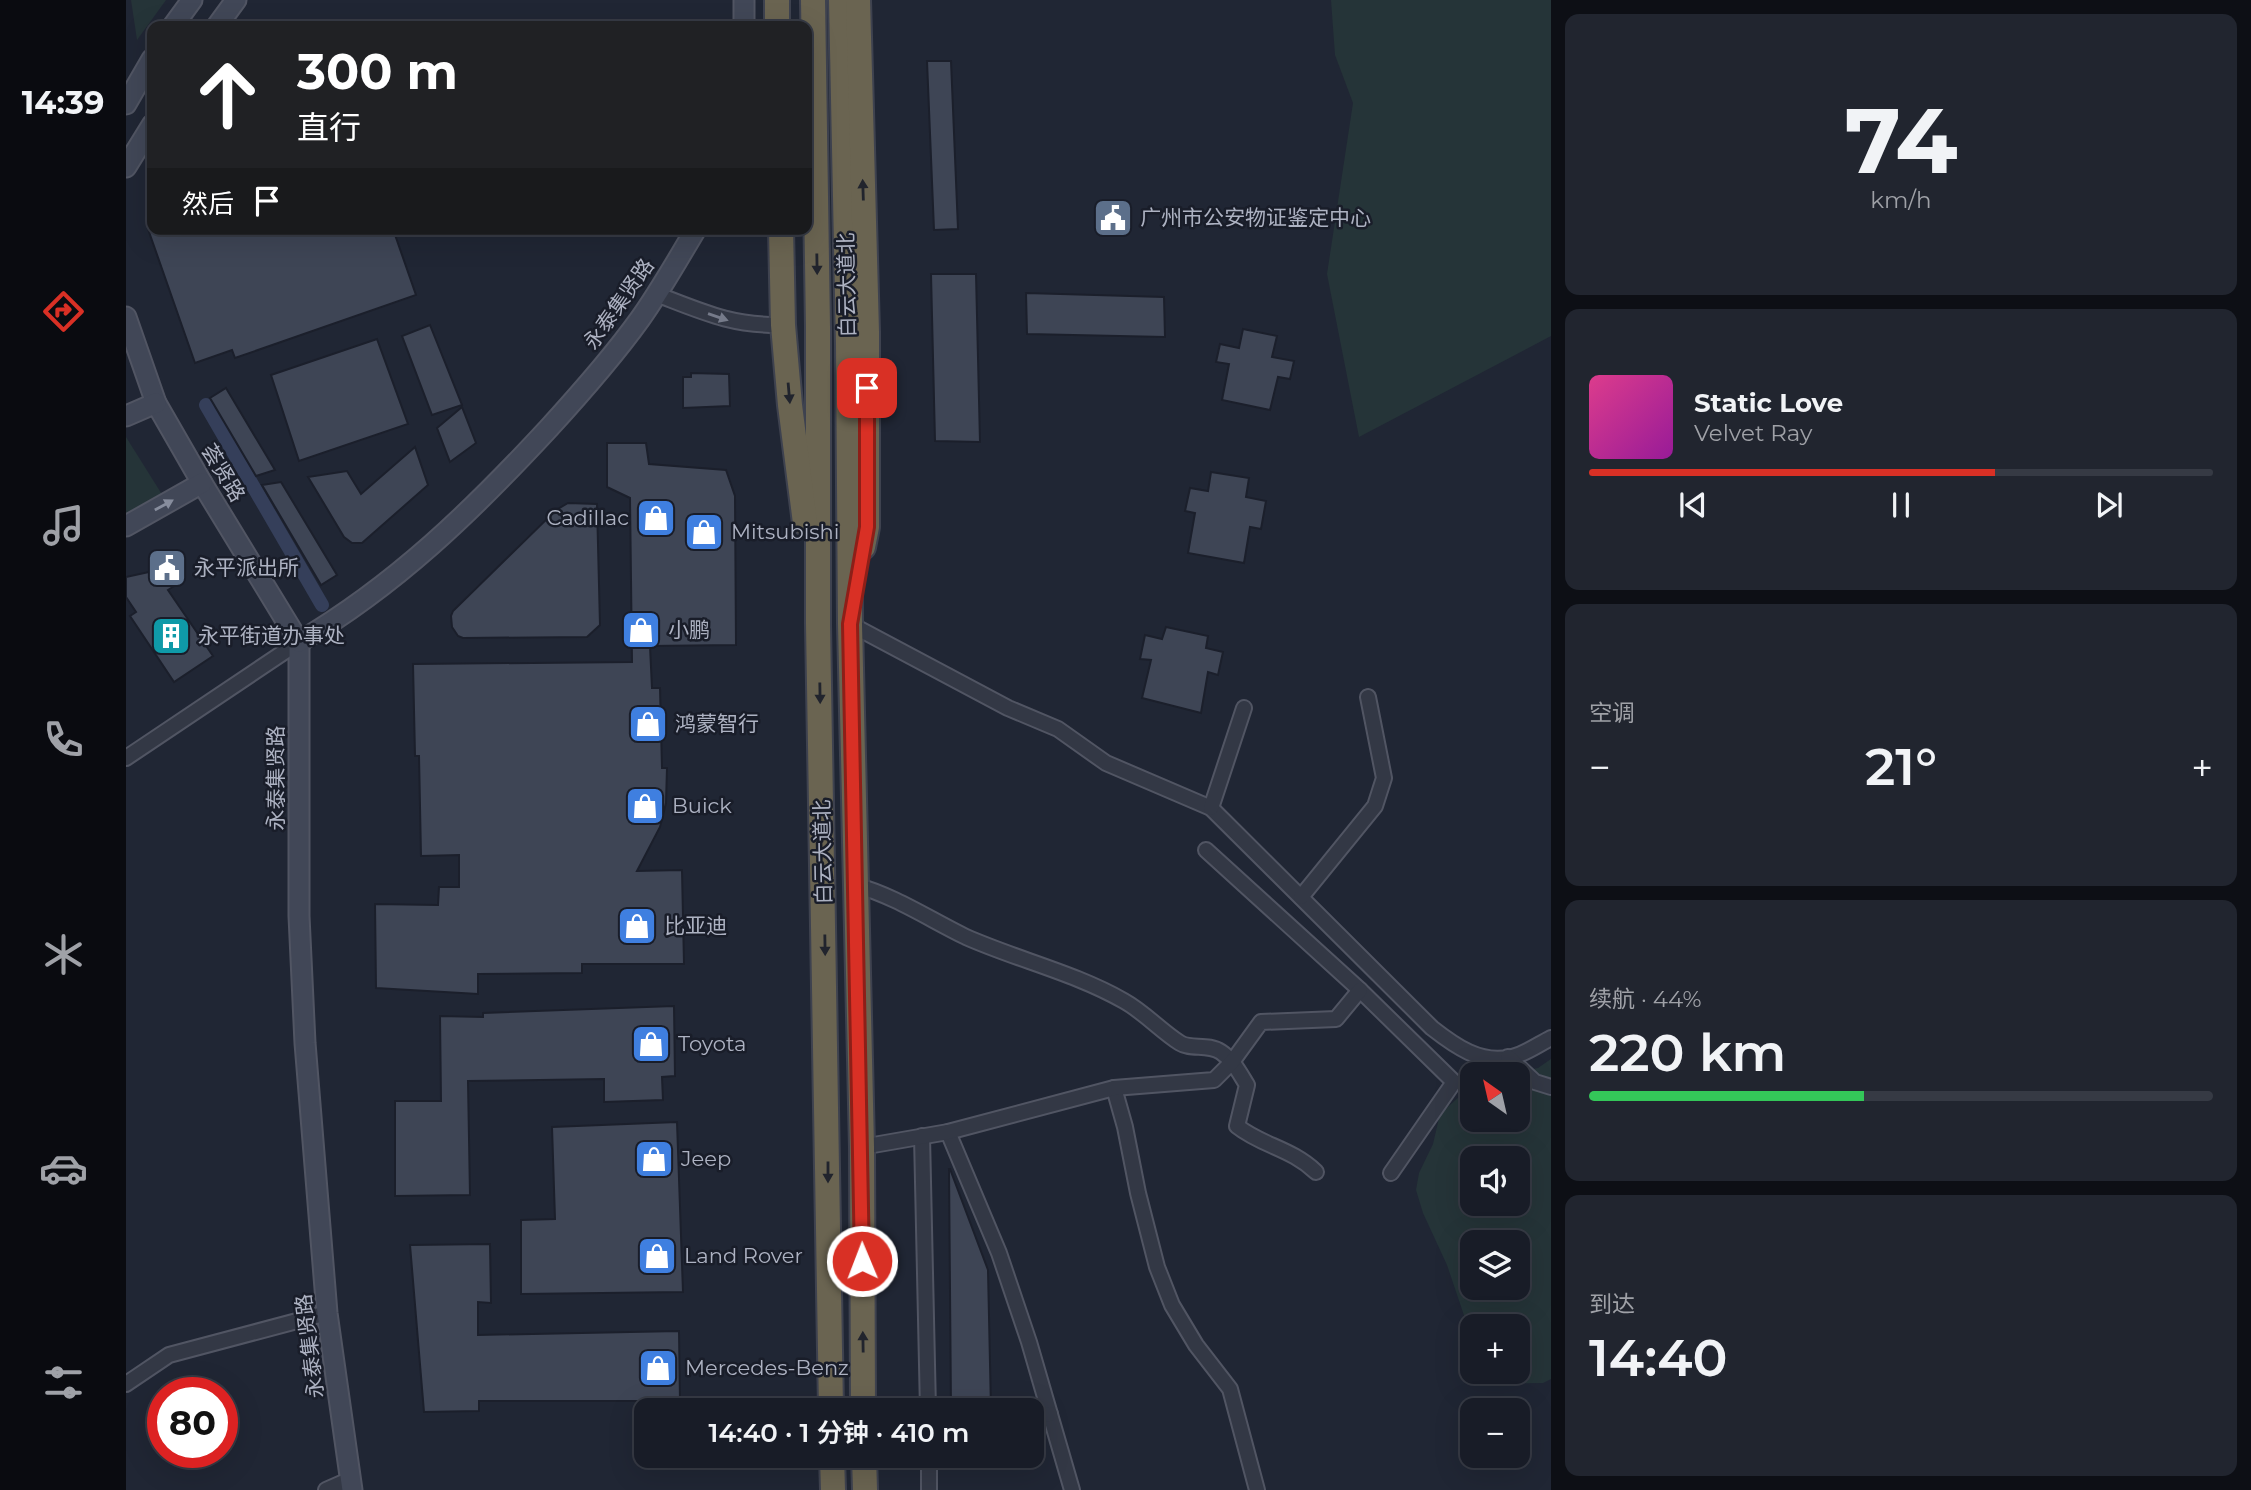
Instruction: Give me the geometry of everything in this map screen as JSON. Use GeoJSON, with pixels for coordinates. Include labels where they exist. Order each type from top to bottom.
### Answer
{"type":"FeatureCollection","features":[{"type":"Feature","properties":{"kind":"highway"},"geometry":{"type":"LineString","coordinates":[[777,0],[777,21]]}},
{"type":"Feature","properties":{"kind":"highway","name":"白云大道北"},"geometry":{"type":"LineString","coordinates":[[813,0],[818,327],[818,624],[831,1398]]}},
{"type":"Feature","properties":{"kind":"highway","name":"白云大道北"},"geometry":{"type":"LineString","coordinates":[[841,0],[850,624],[862,1147],[863,1398]]}},
{"type":"Feature","properties":{"kind":"highway"},"geometry":{"type":"LineString","coordinates":[[850,624],[867,527],[867,332],[858,0]]}},
{"type":"Feature","properties":{"kind":"highway"},"geometry":{"type":"LineString","coordinates":[[781,235],[783,325],[790,405],[818,624]]}},
{"type":"Feature","properties":{"kind":"highway"},"geometry":{"type":"LineString","coordinates":[[832,1468],[833,1490]]}},
{"type":"Feature","properties":{"kind":"highway"},"geometry":{"type":"LineString","coordinates":[[864,1468],[865,1490]]}},
{"type":"Feature","properties":{"kind":"street"},"geometry":{"type":"LineString","coordinates":[[177,21],[192,0]]}},
{"type":"Feature","properties":{"kind":"street"},"geometry":{"type":"LineString","coordinates":[[221,21],[236,0]]}},
{"type":"Feature","properties":{"kind":"street"},"geometry":{"type":"LineString","coordinates":[[744,0],[744,21]]}},
{"type":"Feature","properties":{"kind":"street"},"geometry":{"type":"LineString","coordinates":[[126,104],[147,73]]}},
{"type":"Feature","properties":{"kind":"street"},"geometry":{"type":"LineString","coordinates":[[126,167],[147,133]]}},
{"type":"Feature","properties":{"kind":"street","name":"永泰集贤路"},"geometry":{"type":"LineString","coordinates":[[352,1485],[327,1313],[301,961],[299,642],[368,599],[400,573],[478,503],[513,467],[604,365],[640,319],[692,235]]}},
{"type":"Feature","properties":{"kind":"street"},"geometry":{"type":"LineString","coordinates":[[656,294],[729,321],[756,326],[783,325]]}},
{"type":"Feature","properties":{"kind":"street","name":"荟贤路"},"geometry":{"type":"LineString","coordinates":[[126,317],[156,403],[299,642]]}},
{"type":"Feature","properties":{"kind":"street"},"geometry":{"type":"LineString","coordinates":[[126,416],[156,403]]}},
{"type":"Feature","properties":{"kind":"street"},"geometry":{"type":"LineString","coordinates":[[126,526],[202,483]]}},
{"type":"Feature","properties":{"kind":"street"},"geometry":{"type":"LineString","coordinates":[[850,624],[1008,708],[1058,729],[1107,763],[1210,808],[1432,1028],[1459,1049],[1491,1059],[1508,1058],[1551,1038]]}},
{"type":"Feature","properties":{"kind":"street"},"geometry":{"type":"LineString","coordinates":[[126,758],[299,642]]}},
{"type":"Feature","properties":{"kind":"street"},"geometry":{"type":"LineString","coordinates":[[1301,897],[1375,806],[1384,778],[1368,697]]}},
{"type":"Feature","properties":{"kind":"street"},"geometry":{"type":"LineString","coordinates":[[1210,808],[1244,708]]}},
{"type":"Feature","properties":{"kind":"street"},"geometry":{"type":"LineString","coordinates":[[1206,850],[1360,989],[1454,1082],[1391,1174]]}},
{"type":"Feature","properties":{"kind":"street"},"geometry":{"type":"LineString","coordinates":[[855,885],[879,891],[938,924],[1125,1002],[1183,1045],[1202,1045],[1218,1049],[1233,1062],[1247,1085],[1237,1126],[1248,1135],[1303,1158],[1317,1172]]}},
{"type":"Feature","properties":{"kind":"street"},"geometry":{"type":"LineString","coordinates":[[862,1147],[948,1132],[1114,1088],[1214,1080],[1233,1062],[1261,1022],[1336,1019],[1360,989]]}},
{"type":"Feature","properties":{"kind":"street"},"geometry":{"type":"LineString","coordinates":[[1508,1058],[1535,1082],[1551,1087]]}},
{"type":"Feature","properties":{"kind":"street"},"geometry":{"type":"LineString","coordinates":[[1114,1088],[1157,1267],[1172,1304],[1200,1352],[1230,1389],[1257,1490]]}},
{"type":"Feature","properties":{"kind":"street"},"geometry":{"type":"LineString","coordinates":[[948,1132],[999,1253],[1072,1490]]}},
{"type":"Feature","properties":{"kind":"street"},"geometry":{"type":"LineString","coordinates":[[922,1136],[928,1398]]}},
{"type":"Feature","properties":{"kind":"street"},"geometry":{"type":"LineString","coordinates":[[126,1384],[169,1355],[327,1313]]}},
{"type":"Feature","properties":{"kind":"street"},"geometry":{"type":"LineString","coordinates":[[1044,1414],[1050,1414]]}},
{"type":"Feature","properties":{"kind":"street"},"geometry":{"type":"LineString","coordinates":[[929,1468],[929,1490]]}},
{"type":"Feature","properties":{"kind":"street"},"geometry":{"type":"LineString","coordinates":[[326,1490],[352,1485]]}},
{"type":"Feature","properties":{"kind":"shaded area"},"geometry":{"type":"Polygon","coordinates":[[[131,0],[166,0],[151,21],[147,21],[147,26],[137,40],[131,0]]]}},
{"type":"Feature","properties":{"kind":"shaded area"},"geometry":{"type":"Polygon","coordinates":[[[1331,0],[1551,0],[1551,336],[1359,437],[1327,274],[1353,103],[1335,55],[1331,0]]]}},
{"type":"Feature","properties":{"kind":"shaded area"},"geometry":{"type":"Polygon","coordinates":[[[126,437],[163,496],[126,515],[126,437]]]}},
{"type":"Feature","properties":{"kind":"shaded area"},"geometry":{"type":"Polygon","coordinates":[[[1551,1059],[1551,1379],[1543,1383],[1530,1383],[1530,1314],[1464,1314],[1416,1190],[1419,1173],[1433,1144],[1440,1114],[1460,1096],[1460,1132],[1530,1132],[1530,1070],[1551,1059]]]}},
{"type":"Feature","properties":{"kind":"building"},"geometry":{"type":"Polygon","coordinates":[[[927,61],[951,61],[958,229],[934,230],[927,61]]]}},
{"type":"Feature","properties":{"kind":"building"},"geometry":{"type":"Polygon","coordinates":[[[150,235],[395,235],[416,295],[235,358],[232,350],[195,363],[150,235]]]}},
{"type":"Feature","properties":{"kind":"building"},"geometry":{"type":"Polygon","coordinates":[[[931,274],[976,274],[980,442],[935,441],[931,274]]]}},
{"type":"Feature","properties":{"kind":"building"},"geometry":{"type":"Polygon","coordinates":[[[1026,293],[1164,297],[1165,337],[1027,334],[1026,293]]]}},
{"type":"Feature","properties":{"kind":"building"},"geometry":{"type":"Polygon","coordinates":[[[430,325],[462,405],[432,415],[402,336],[430,325]]]}},
{"type":"Feature","properties":{"kind":"building"},"geometry":{"type":"Polygon","coordinates":[[[1243,329],[1277,336],[1272,357],[1294,361],[1290,379],[1278,377],[1270,410],[1222,400],[1229,364],[1216,362],[1220,344],[1239,348],[1243,329]]]}},
{"type":"Feature","properties":{"kind":"building"},"geometry":{"type":"Polygon","coordinates":[[[377,339],[408,424],[299,461],[271,375],[377,339]]]}},
{"type":"Feature","properties":{"kind":"building"},"geometry":{"type":"Polygon","coordinates":[[[691,373],[729,374],[730,406],[683,408],[683,377],[691,377],[691,373]]]}},
{"type":"Feature","properties":{"kind":"building"},"geometry":{"type":"Polygon","coordinates":[[[226,388],[275,470],[256,476],[210,398],[226,388]]]}},
{"type":"Feature","properties":{"kind":"building"},"geometry":{"type":"Polygon","coordinates":[[[462,407],[476,443],[450,462],[437,428],[462,407]]]}},
{"type":"Feature","properties":{"kind":"building"},"geometry":{"type":"Polygon","coordinates":[[[607,443],[646,443],[649,464],[726,470],[735,496],[736,645],[650,646],[652,688],[660,688],[662,768],[667,768],[666,803],[660,827],[637,871],[682,870],[684,964],[582,964],[582,973],[478,974],[478,994],[376,988],[375,904],[438,905],[439,887],[459,887],[459,855],[421,856],[419,756],[415,756],[413,664],[632,662],[630,498],[607,487],[607,443]]]}},
{"type":"Feature","properties":{"kind":"building"},"geometry":{"type":"Polygon","coordinates":[[[415,447],[428,485],[362,543],[352,543],[344,537],[308,477],[347,471],[361,494],[415,447]]]}},
{"type":"Feature","properties":{"kind":"building"},"geometry":{"type":"Polygon","coordinates":[[[1211,472],[1249,478],[1246,497],[1266,501],[1261,529],[1250,527],[1244,563],[1188,553],[1195,513],[1185,511],[1190,488],[1208,491],[1211,472]]]}},
{"type":"Feature","properties":{"kind":"building"},"geometry":{"type":"Polygon","coordinates":[[[281,482],[337,575],[321,585],[262,485],[281,482]]]}},
{"type":"Feature","properties":{"kind":"building"},"geometry":{"type":"Polygon","coordinates":[[[568,503],[597,504],[600,625],[587,637],[458,636],[452,627],[453,611],[556,510],[568,503]]]}},
{"type":"Feature","properties":{"kind":"building","name":"永平街道办事处"},"geometry":{"type":"Polygon","coordinates":[[[167,568],[184,580],[168,590],[213,656],[174,682],[130,616],[136,612],[126,597],[126,577],[167,568]]]}},
{"type":"Feature","properties":{"kind":"building"},"geometry":{"type":"Polygon","coordinates":[[[1166,627],[1208,636],[1206,648],[1223,652],[1218,675],[1208,672],[1201,713],[1142,698],[1151,660],[1140,659],[1145,635],[1162,639],[1166,627]]]}},
{"type":"Feature","properties":{"kind":"building"},"geometry":{"type":"Polygon","coordinates":[[[674,1006],[675,1076],[662,1077],[663,1100],[604,1102],[604,1079],[468,1081],[470,1195],[395,1196],[395,1101],[441,1101],[440,1016],[483,1017],[483,1013],[674,1006]]]}},
{"type":"Feature","properties":{"kind":"building"},"geometry":{"type":"Polygon","coordinates":[[[677,1122],[683,1292],[521,1294],[521,1220],[555,1219],[552,1127],[677,1122]]]}},
{"type":"Feature","properties":{"kind":"building"},"geometry":{"type":"Polygon","coordinates":[[[949,1169],[988,1270],[991,1398],[951,1398],[949,1169]]]}},
{"type":"Feature","properties":{"kind":"building"},"geometry":{"type":"Polygon","coordinates":[[[490,1244],[491,1303],[478,1302],[478,1335],[679,1331],[680,1398],[634,1398],[634,1401],[479,1401],[479,1411],[424,1412],[410,1245],[490,1244]]]}},
{"type":"Feature","properties":{"kind":"waterway"},"geometry":{"type":"LineString","coordinates":[[206,405],[322,605]]}},
{"type":"Feature","properties":{"kind":"place","name":"广州市公安物证鉴定中心"},"geometry":{"type":"Point","coordinates":[1113,218]}},
{"type":"Feature","properties":{"kind":"place","name":"Cadillac"},"geometry":{"type":"Point","coordinates":[656,518]}},
{"type":"Feature","properties":{"kind":"place","name":"Mitsubishi"},"geometry":{"type":"Point","coordinates":[704,532]}},
{"type":"Feature","properties":{"kind":"place","name":"永平派出所"},"geometry":{"type":"Point","coordinates":[167,568]}},
{"type":"Feature","properties":{"kind":"place","name":"小鹏"},"geometry":{"type":"Point","coordinates":[641,630]}},
{"type":"Feature","properties":{"kind":"place","name":"永平街道办事处"},"geometry":{"type":"Point","coordinates":[171,636]}},
{"type":"Feature","properties":{"kind":"place","name":"鸿蒙智行"},"geometry":{"type":"Point","coordinates":[648,724]}},
{"type":"Feature","properties":{"kind":"place","name":"Buick"},"geometry":{"type":"Point","coordinates":[645,806]}},
{"type":"Feature","properties":{"kind":"place","name":"比亚迪"},"geometry":{"type":"Point","coordinates":[637,926]}},
{"type":"Feature","properties":{"kind":"place","name":"Toyota"},"geometry":{"type":"Point","coordinates":[651,1044]}},
{"type":"Feature","properties":{"kind":"place","name":"Jeep"},"geometry":{"type":"Point","coordinates":[654,1159]}},
{"type":"Feature","properties":{"kind":"place","name":"Land Rover"},"geometry":{"type":"Point","coordinates":[657,1256]}},
{"type":"Feature","properties":{"kind":"place","name":"Mercedes-Benz"},"geometry":{"type":"Point","coordinates":[658,1368]}},
{"type":"Feature","properties":{"kind":"route"},"geometry":{"type":"LineString","coordinates":[[862,1261],[862,1147],[850,624],[867,527],[867,388]]}}]}
